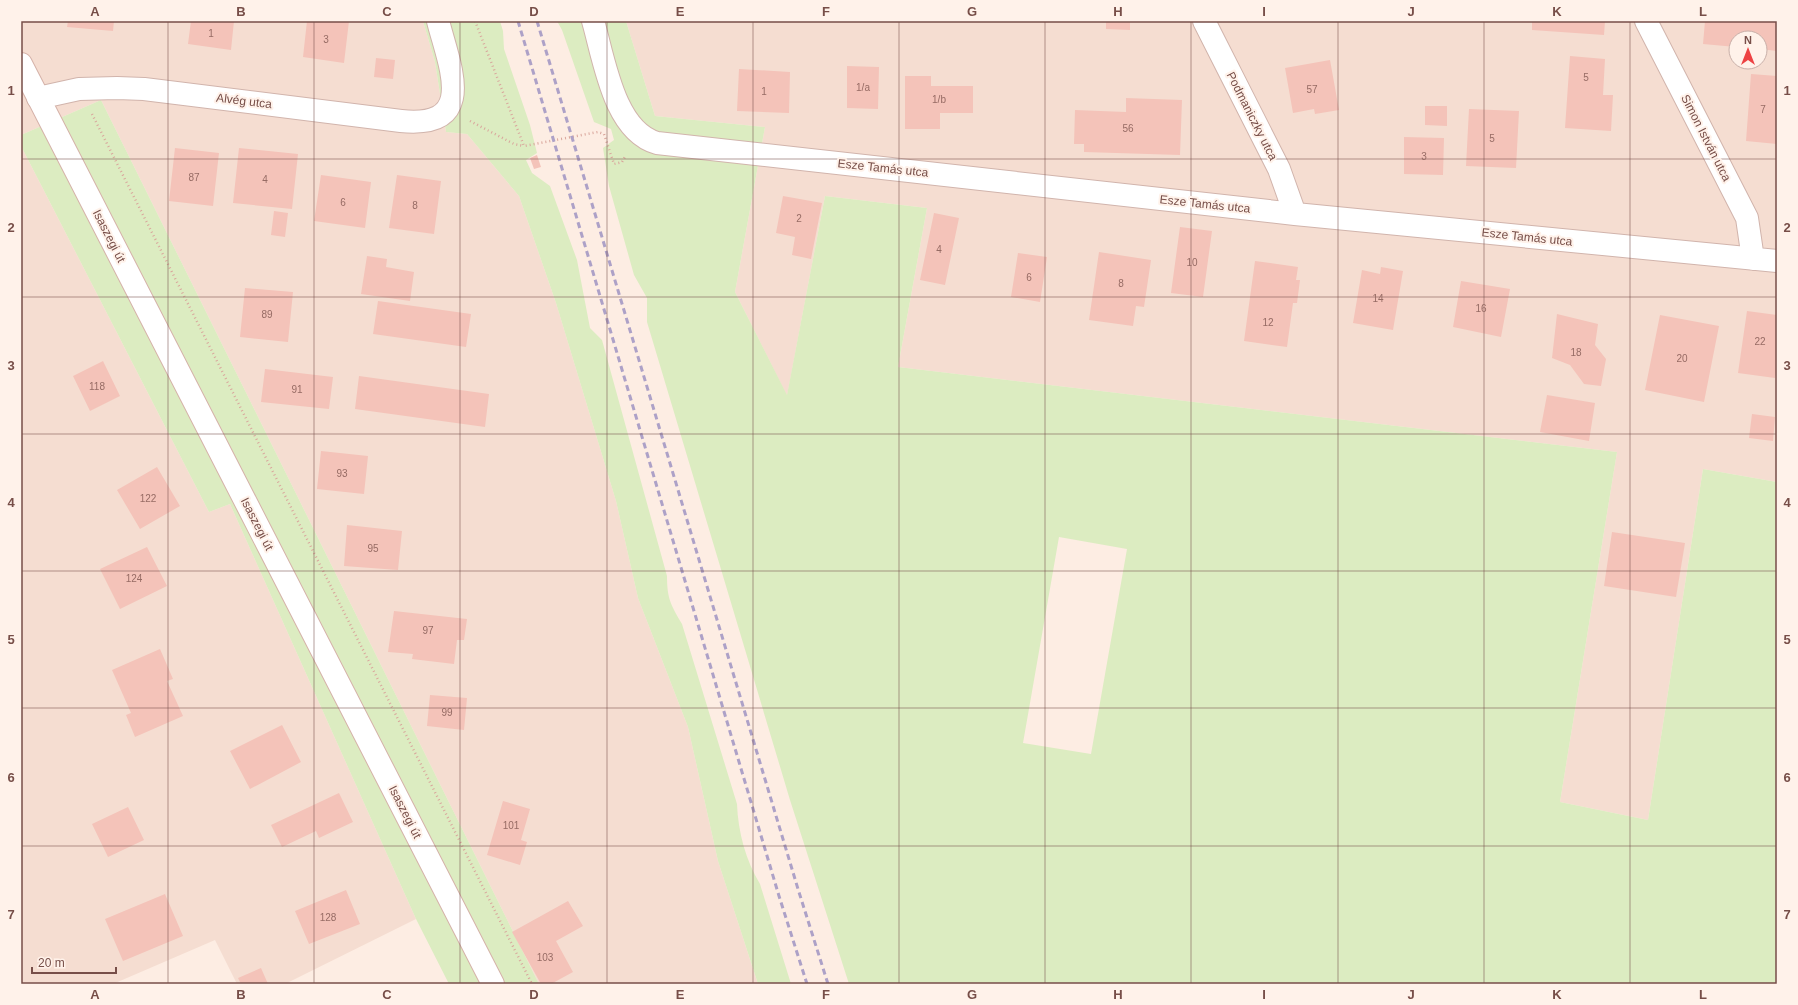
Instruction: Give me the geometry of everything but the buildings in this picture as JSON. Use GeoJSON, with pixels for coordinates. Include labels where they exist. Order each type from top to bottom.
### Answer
{"type":"FeatureCollection","features":[{"type":"Feature","properties":{"kind":"street","name":"Alvég utca"},"geometry":{"type":"LineString","coordinates":[[38,98],[80,89],[144,89],[415,122],[433,118],[446,109],[453,95],[453,78],[438,21]]}},
{"type":"Feature","properties":{"kind":"street"},"geometry":{"type":"LineString","coordinates":[[594,21],[614,93],[625,119],[636,132]]}},
{"type":"Feature","properties":{"kind":"street","name":"Podmaniczky utca"},"geometry":{"type":"LineString","coordinates":[[1204,21],[1279,169],[1295,214]]}},
{"type":"Feature","properties":{"kind":"street","name":"Simon István utca"},"geometry":{"type":"LineString","coordinates":[[1646,21],[1747,218],[1753,259]]}},
{"type":"Feature","properties":{"kind":"street","name":"Isaszegi út"},"geometry":{"type":"LineString","coordinates":[[21,64],[493,984]]}},
{"type":"Feature","properties":{"kind":"street","name":"Esze Tamás utca"},"geometry":{"type":"LineString","coordinates":[[636,132],[641,137],[657,143],[1295,214],[1777,261]]}},
{"type":"Feature","properties":{"kind":"path"},"geometry":{"type":"LineString","coordinates":[[475,21],[524,146]]}},
{"type":"Feature","properties":{"kind":"path"},"geometry":{"type":"LineString","coordinates":[[80,89],[532,984]]}},
{"type":"Feature","properties":{"kind":"path"},"geometry":{"type":"LineString","coordinates":[[477,124],[514,144],[524,146],[598,132],[604,134],[614,164],[622,162],[636,132]]}},
{"type":"Feature","properties":{"kind":"shaded area"},"geometry":{"type":"Polygon","coordinates":[[[21,21],[423,21],[435,62],[446,132],[467,134],[519,196],[556,303],[616,501],[638,598],[688,727],[718,861],[758,984],[539,984],[101,100],[21,135],[21,21]]]}},
{"type":"Feature","properties":{"kind":"shaded area"},"geometry":{"type":"Polygon","coordinates":[[[626,21],[1777,21],[1777,482],[1703,469],[1648,820],[1560,802],[1617,452],[898,367],[927,208],[825,196],[787,396],[735,292],[765,127],[655,116],[626,21]]]}},
{"type":"Feature","properties":{"kind":"shaded area"},"geometry":{"type":"Polygon","coordinates":[[[21,146],[209,512],[230,504],[416,919],[285,984],[237,984],[215,940],[113,984],[21,984],[21,146]]]}},
{"type":"Feature","properties":{"kind":"green space"},"geometry":{"type":"Polygon","coordinates":[[[423,21],[500,21],[503,31],[504,49],[530,125],[537,153],[526,160],[532,173],[550,186],[577,260],[590,328],[602,340],[667,576],[670,602],[682,624],[737,804],[741,836],[747,856],[760,884],[791,984],[758,984],[718,861],[688,727],[638,598],[616,501],[556,303],[519,196],[467,134],[446,132],[435,62],[423,21]]]}},
{"type":"Feature","properties":{"kind":"green space"},"geometry":{"type":"Polygon","coordinates":[[[557,21],[626,21],[655,116],[765,127],[735,292],[787,395],[825,196],[927,208],[898,367],[1617,452],[1560,802],[1648,820],[1703,469],[1777,482],[1777,984],[849,984],[790,800],[647,322],[647,298],[634,275],[609,186],[603,148],[614,140],[611,129],[594,122],[562,30],[557,21]],[[1059,537],[1023,743],[1091,754],[1127,549],[1059,537]]]}},
{"type":"Feature","properties":{"kind":"green space"},"geometry":{"type":"Polygon","coordinates":[[[101,100],[539,984],[449,984],[416,919],[230,504],[209,512],[21,146],[21,135],[101,100]]]}},
{"type":"Feature","properties":{"kind":"railway"},"geometry":{"type":"LineString","coordinates":[[518,21],[779,896],[807,984]]}},
{"type":"Feature","properties":{"kind":"railway"},"geometry":{"type":"LineString","coordinates":[[537,21],[798,889],[828,984]]}}]}
